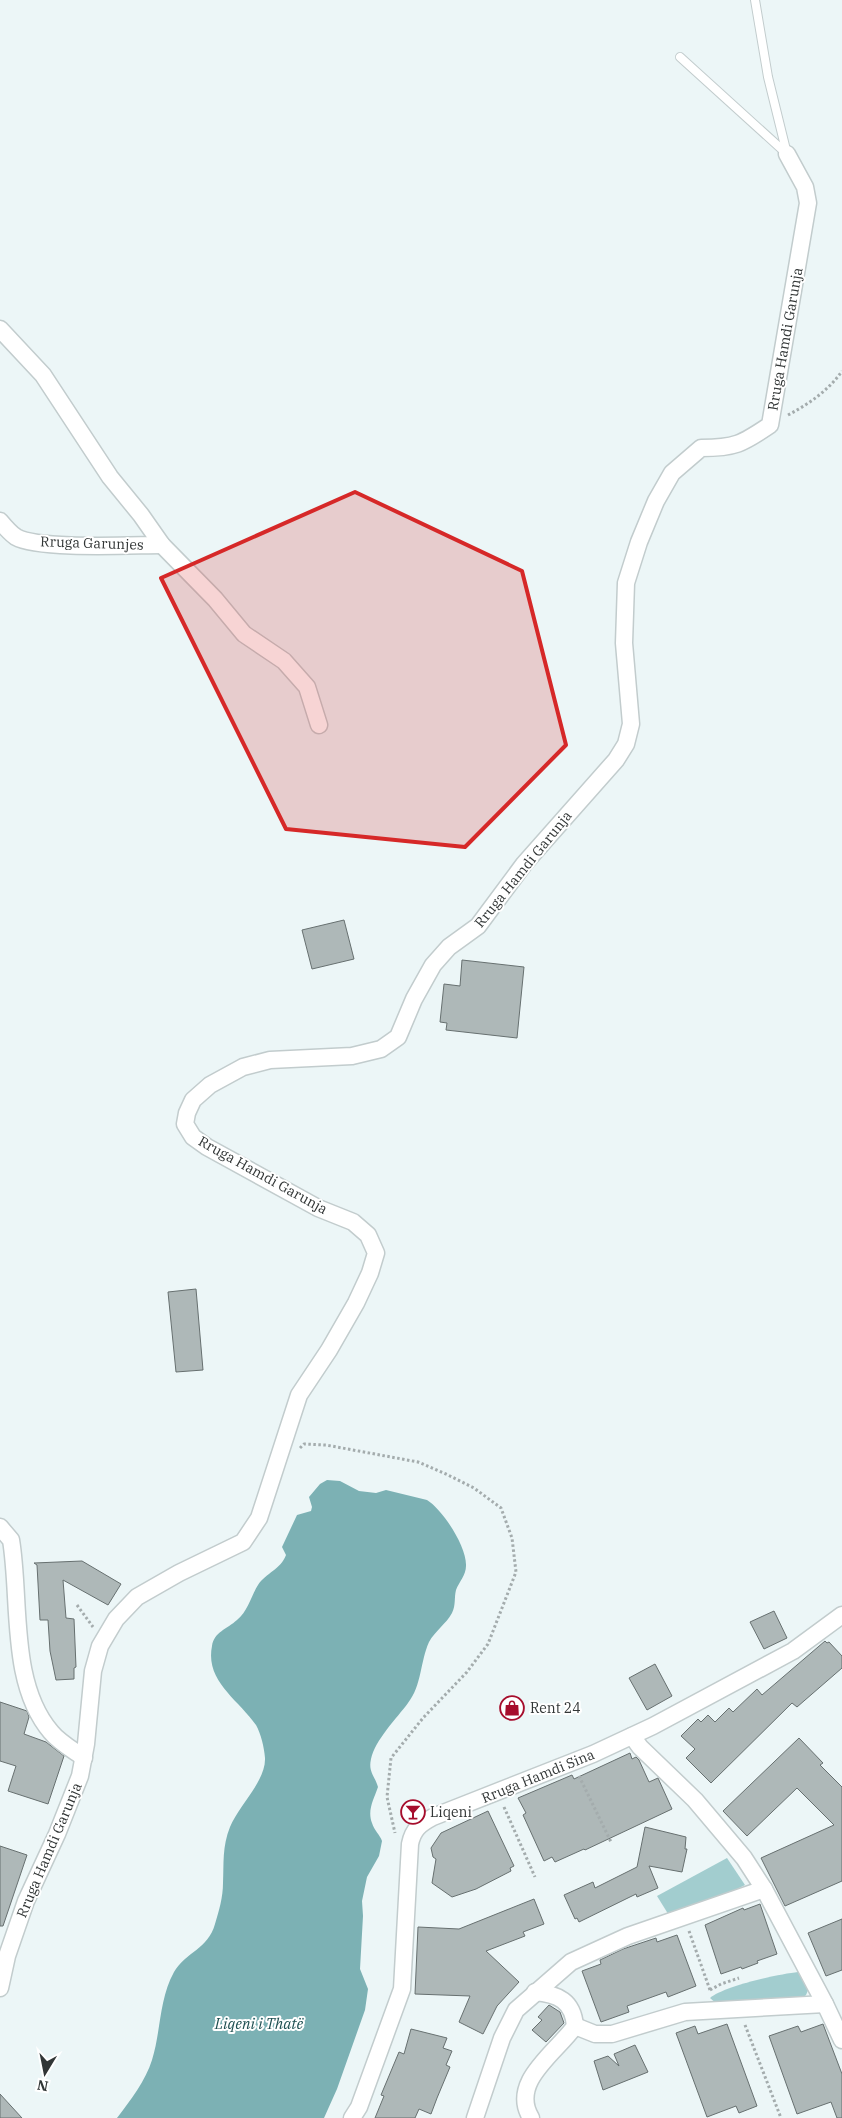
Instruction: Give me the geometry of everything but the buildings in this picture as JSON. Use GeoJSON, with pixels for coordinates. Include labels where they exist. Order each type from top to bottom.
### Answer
{"type":"FeatureCollection","features":[{"type":"Feature","properties":{"kind":"street","name":"Rruga Hamdi Garunja"},"geometry":{"type":"LineString","coordinates":[[0,1988],[7,1956],[26,1902],[57,1834],[80,1776],[84,1758],[92,1671],[105,1638],[116,1619],[137,1597],[179,1573],[243,1542],[259,1518],[299,1395],[329,1350],[356,1303],[370,1273],[376,1254],[368,1235],[353,1222],[318,1208],[222,1156],[193,1137],[185,1124],[187,1113],[193,1100],[210,1085],[243,1067],[270,1060],[352,1056],[381,1049],[398,1037],[414,999],[433,966],[448,947],[478,926],[524,864],[616,760],[626,744],[632,724],[624,643],[626,583],[639,542],[656,501],[672,473],[701,448],[727,448],[750,439],[770,425],[808,203],[806,186],[787,154]]}},
{"type":"Feature","properties":{"kind":"street"},"geometry":{"type":"LineString","coordinates":[[0,329],[43,375],[110,476],[162,545],[215,599],[244,634],[284,661],[307,687],[319,725]]}},
{"type":"Feature","properties":{"kind":"street","name":"Rruga Garunjes"},"geometry":{"type":"LineString","coordinates":[[0,521],[18,538],[38,543],[106,546],[162,545]]}},
{"type":"Feature","properties":{"kind":"street"},"geometry":{"type":"LineString","coordinates":[[0,1527],[10,1540],[22,1657],[30,1692],[40,1718],[52,1733],[84,1758]]}},
{"type":"Feature","properties":{"kind":"street","name":"Rruga Hamdi Sina"},"geometry":{"type":"LineString","coordinates":[[352,2118],[359,2108],[402,1989],[412,1834],[420,1824],[632,1736],[793,1651],[842,1615]]}},
{"type":"Feature","properties":{"kind":"street"},"geometry":{"type":"LineString","coordinates":[[632,1736],[640,1747],[695,1800],[733,1843],[764,1889],[842,2040]]}},
{"type":"Feature","properties":{"kind":"street"},"geometry":{"type":"LineString","coordinates":[[475,2118],[502,2038],[516,2010],[571,1962],[620,1940],[764,1889]]}},
{"type":"Feature","properties":{"kind":"street"},"geometry":{"type":"LineString","coordinates":[[532,2118],[526,2110],[524,2098],[527,2084],[575,2026],[574,2014],[567,2004],[551,1993],[535,1992]]}},
{"type":"Feature","properties":{"kind":"street"},"geometry":{"type":"LineString","coordinates":[[575,2026],[595,2034],[612,2034],[684,2012],[825,2004]]}},
{"type":"Feature","properties":{"kind":"lane"},"geometry":{"type":"LineString","coordinates":[[755,0],[768,77],[787,154]]}},
{"type":"Feature","properties":{"kind":"lane"},"geometry":{"type":"LineString","coordinates":[[680,57],[787,154]]}},
{"type":"Feature","properties":{"kind":"path"},"geometry":{"type":"LineString","coordinates":[[770,425],[804,407],[834,383],[842,371]]}},
{"type":"Feature","properties":{"kind":"path"},"geometry":{"type":"LineString","coordinates":[[298,1450],[304,1444],[326,1445],[418,1462],[474,1488],[501,1508],[512,1538],[516,1572],[488,1644],[467,1672],[423,1718],[391,1758],[387,1797],[397,1839]]}},
{"type":"Feature","properties":{"kind":"path"},"geometry":{"type":"LineString","coordinates":[[77,1605],[93,1627]]}},
{"type":"Feature","properties":{"kind":"path"},"geometry":{"type":"LineString","coordinates":[[581,1780],[611,1842]]}},
{"type":"Feature","properties":{"kind":"path"},"geometry":{"type":"LineString","coordinates":[[497,1792],[535,1877]]}},
{"type":"Feature","properties":{"kind":"path"},"geometry":{"type":"LineString","coordinates":[[690,1932],[710,1990]]}},
{"type":"Feature","properties":{"kind":"path"},"geometry":{"type":"LineString","coordinates":[[739,2008],[781,2118]]}},
{"type":"Feature","properties":{"kind":"highlighted area"},"geometry":{"type":"Polygon","coordinates":[[[355,492],[522,571],[566,745],[465,847],[286,829],[161,578],[355,492]]]}},
{"type":"Feature","properties":{"kind":"shaded area"},"geometry":{"type":"Polygon","coordinates":[[[727,1858],[745,1885],[714,1901],[670,1917],[657,1896],[727,1858]]]}},
{"type":"Feature","properties":{"kind":"shaded area"},"geometry":{"type":"Polygon","coordinates":[[[798,1972],[809,1988],[801,2000],[717,2004],[710,1998],[739,1985],[798,1972]]]}},
{"type":"Feature","properties":{"kind":"water","name":"Liqeni i Thatë"},"geometry":{"type":"Polygon","coordinates":[[[327,1480],[340,1481],[359,1491],[376,1493],[386,1490],[427,1500],[447,1520],[453,1530],[463,1549],[466,1566],[464,1575],[456,1590],[452,1613],[429,1642],[413,1696],[377,1744],[370,1763],[371,1771],[378,1787],[370,1814],[373,1826],[382,1841],[379,1856],[367,1877],[362,1901],[360,1969],[368,1989],[365,2010],[337,2089],[324,2118],[117,2118],[137,2090],[149,2068],[155,2049],[165,1993],[174,1972],[184,1960],[202,1945],[212,1932],[222,1899],[227,1834],[234,1819],[257,1784],[264,1767],[263,1745],[256,1725],[218,1680],[213,1669],[211,1658],[213,1641],[218,1634],[241,1616],[258,1585],[284,1560],[286,1555],[282,1547],[297,1515],[311,1511],[312,1507],[309,1497],[320,1484],[327,1480]]]}},
{"type":"Feature","properties":{"kind":"place","name":"Rent 24"},"geometry":{"type":"Point","coordinates":[512,1708]}},
{"type":"Feature","properties":{"kind":"place","name":"Liqeni"},"geometry":{"type":"Point","coordinates":[413,1812]}}]}
